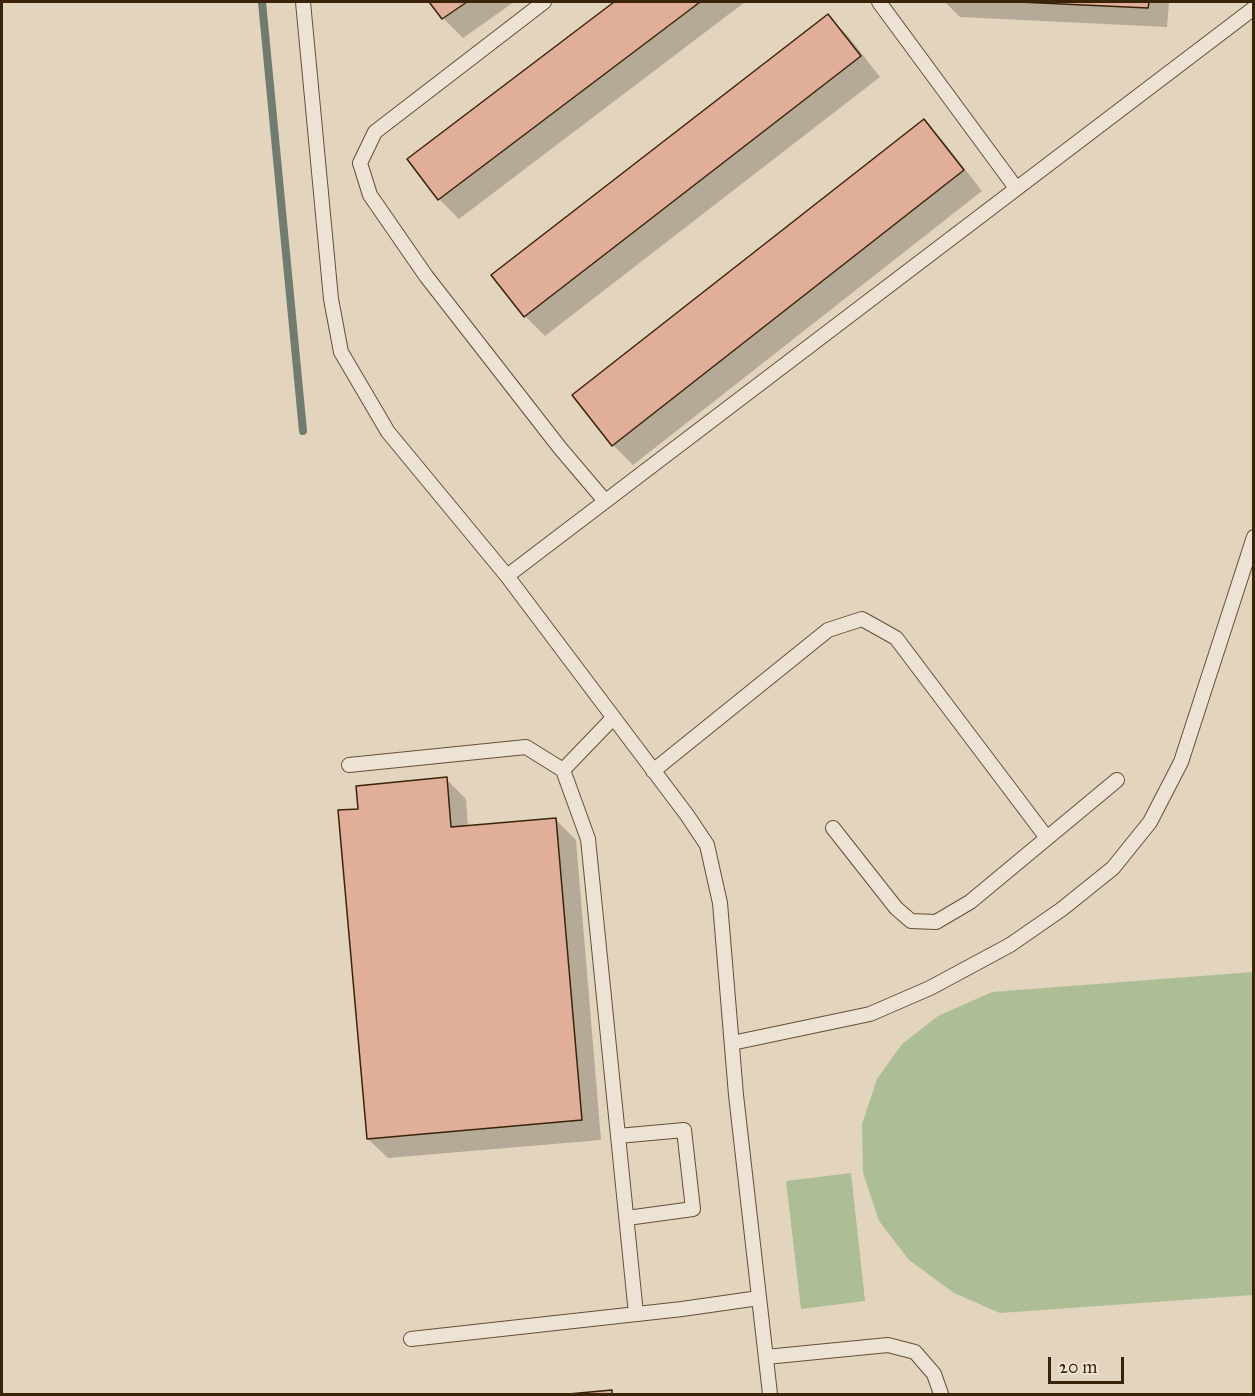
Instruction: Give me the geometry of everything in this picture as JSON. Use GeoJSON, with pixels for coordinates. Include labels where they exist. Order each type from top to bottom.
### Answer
{"type":"FeatureCollection","features":[{"type":"Feature","properties":{"kind":"lane"},"geometry":{"type":"LineString","coordinates":[[303,2],[323,219],[332,299],[341,352],[388,432],[507,576],[687,815],[707,845],[720,903],[732,1043],[770,1395]]}},
{"type":"Feature","properties":{"kind":"lane"},"geometry":{"type":"LineString","coordinates":[[544,2],[375,132],[360,163],[370,195],[426,276],[560,448],[605,501]]}},
{"type":"Feature","properties":{"kind":"lane"},"geometry":{"type":"LineString","coordinates":[[879,2],[1016,188]]}},
{"type":"Feature","properties":{"kind":"lane"},"geometry":{"type":"LineString","coordinates":[[507,576],[1252,7]]}},
{"type":"Feature","properties":{"kind":"lane"},"geometry":{"type":"LineString","coordinates":[[732,1043],[870,1014],[930,988],[1010,945],[1062,909],[1113,868],[1150,822],[1181,762],[1254,537]]}},
{"type":"Feature","properties":{"kind":"lane"},"geometry":{"type":"LineString","coordinates":[[653,771],[828,630],[862,619],[896,638],[1047,838]]}},
{"type":"Feature","properties":{"kind":"lane"},"geometry":{"type":"LineString","coordinates":[[563,770],[613,718]]}},
{"type":"Feature","properties":{"kind":"lane"},"geometry":{"type":"LineString","coordinates":[[349,765],[526,747],[563,770],[588,839],[636,1314]]}},
{"type":"Feature","properties":{"kind":"lane"},"geometry":{"type":"LineString","coordinates":[[833,828],[896,908],[911,921],[936,922],[970,902],[1117,780]]}},
{"type":"Feature","properties":{"kind":"lane"},"geometry":{"type":"LineString","coordinates":[[618,1136],[684,1130],[693,1209],[627,1218]]}},
{"type":"Feature","properties":{"kind":"lane"},"geometry":{"type":"LineString","coordinates":[[411,1339],[759,1298]]}},
{"type":"Feature","properties":{"kind":"lane"},"geometry":{"type":"LineString","coordinates":[[766,1357],[888,1345],[915,1352],[934,1374],[941,1395]]}},
{"type":"Feature","properties":{"kind":"green space"},"geometry":{"type":"Polygon","coordinates":[[[1253,972],[1253,1295],[1000,1313],[954,1293],[909,1260],[879,1221],[863,1173],[862,1124],[877,1079],[902,1044],[938,1016],[992,992],[1253,972]]]}},
{"type":"Feature","properties":{"kind":"green space"},"geometry":{"type":"Polygon","coordinates":[[[851,1173],[865,1301],[801,1309],[786,1181],[851,1173]]]}},
{"type":"Feature","properties":{"kind":"building"},"geometry":{"type":"Polygon","coordinates":[[[429,2],[467,2],[442,19],[429,2]]]}},
{"type":"Feature","properties":{"kind":"building"},"geometry":{"type":"Polygon","coordinates":[[[614,2],[700,2],[438,200],[407,159],[614,2]]]}},
{"type":"Feature","properties":{"kind":"building"},"geometry":{"type":"Polygon","coordinates":[[[1019,2],[1149,2],[1148,8],[1019,2]]]}},
{"type":"Feature","properties":{"kind":"building"},"geometry":{"type":"Polygon","coordinates":[[[828,14],[861,56],[524,317],[491,275],[828,14]]]}},
{"type":"Feature","properties":{"kind":"building"},"geometry":{"type":"Polygon","coordinates":[[[924,119],[964,170],[612,446],[572,395],[924,119]]]}},
{"type":"Feature","properties":{"kind":"building"},"geometry":{"type":"Polygon","coordinates":[[[447,777],[451,827],[556,818],[582,1120],[367,1139],[338,810],[358,809],[356,786],[447,777]]]}},
{"type":"Feature","properties":{"kind":"building"},"geometry":{"type":"Polygon","coordinates":[[[612,1390],[612,1394],[568,1394],[612,1390]]]}},
{"type":"Feature","properties":{"kind":"waterway"},"geometry":{"type":"LineString","coordinates":[[262,2],[303,431]]}}]}
